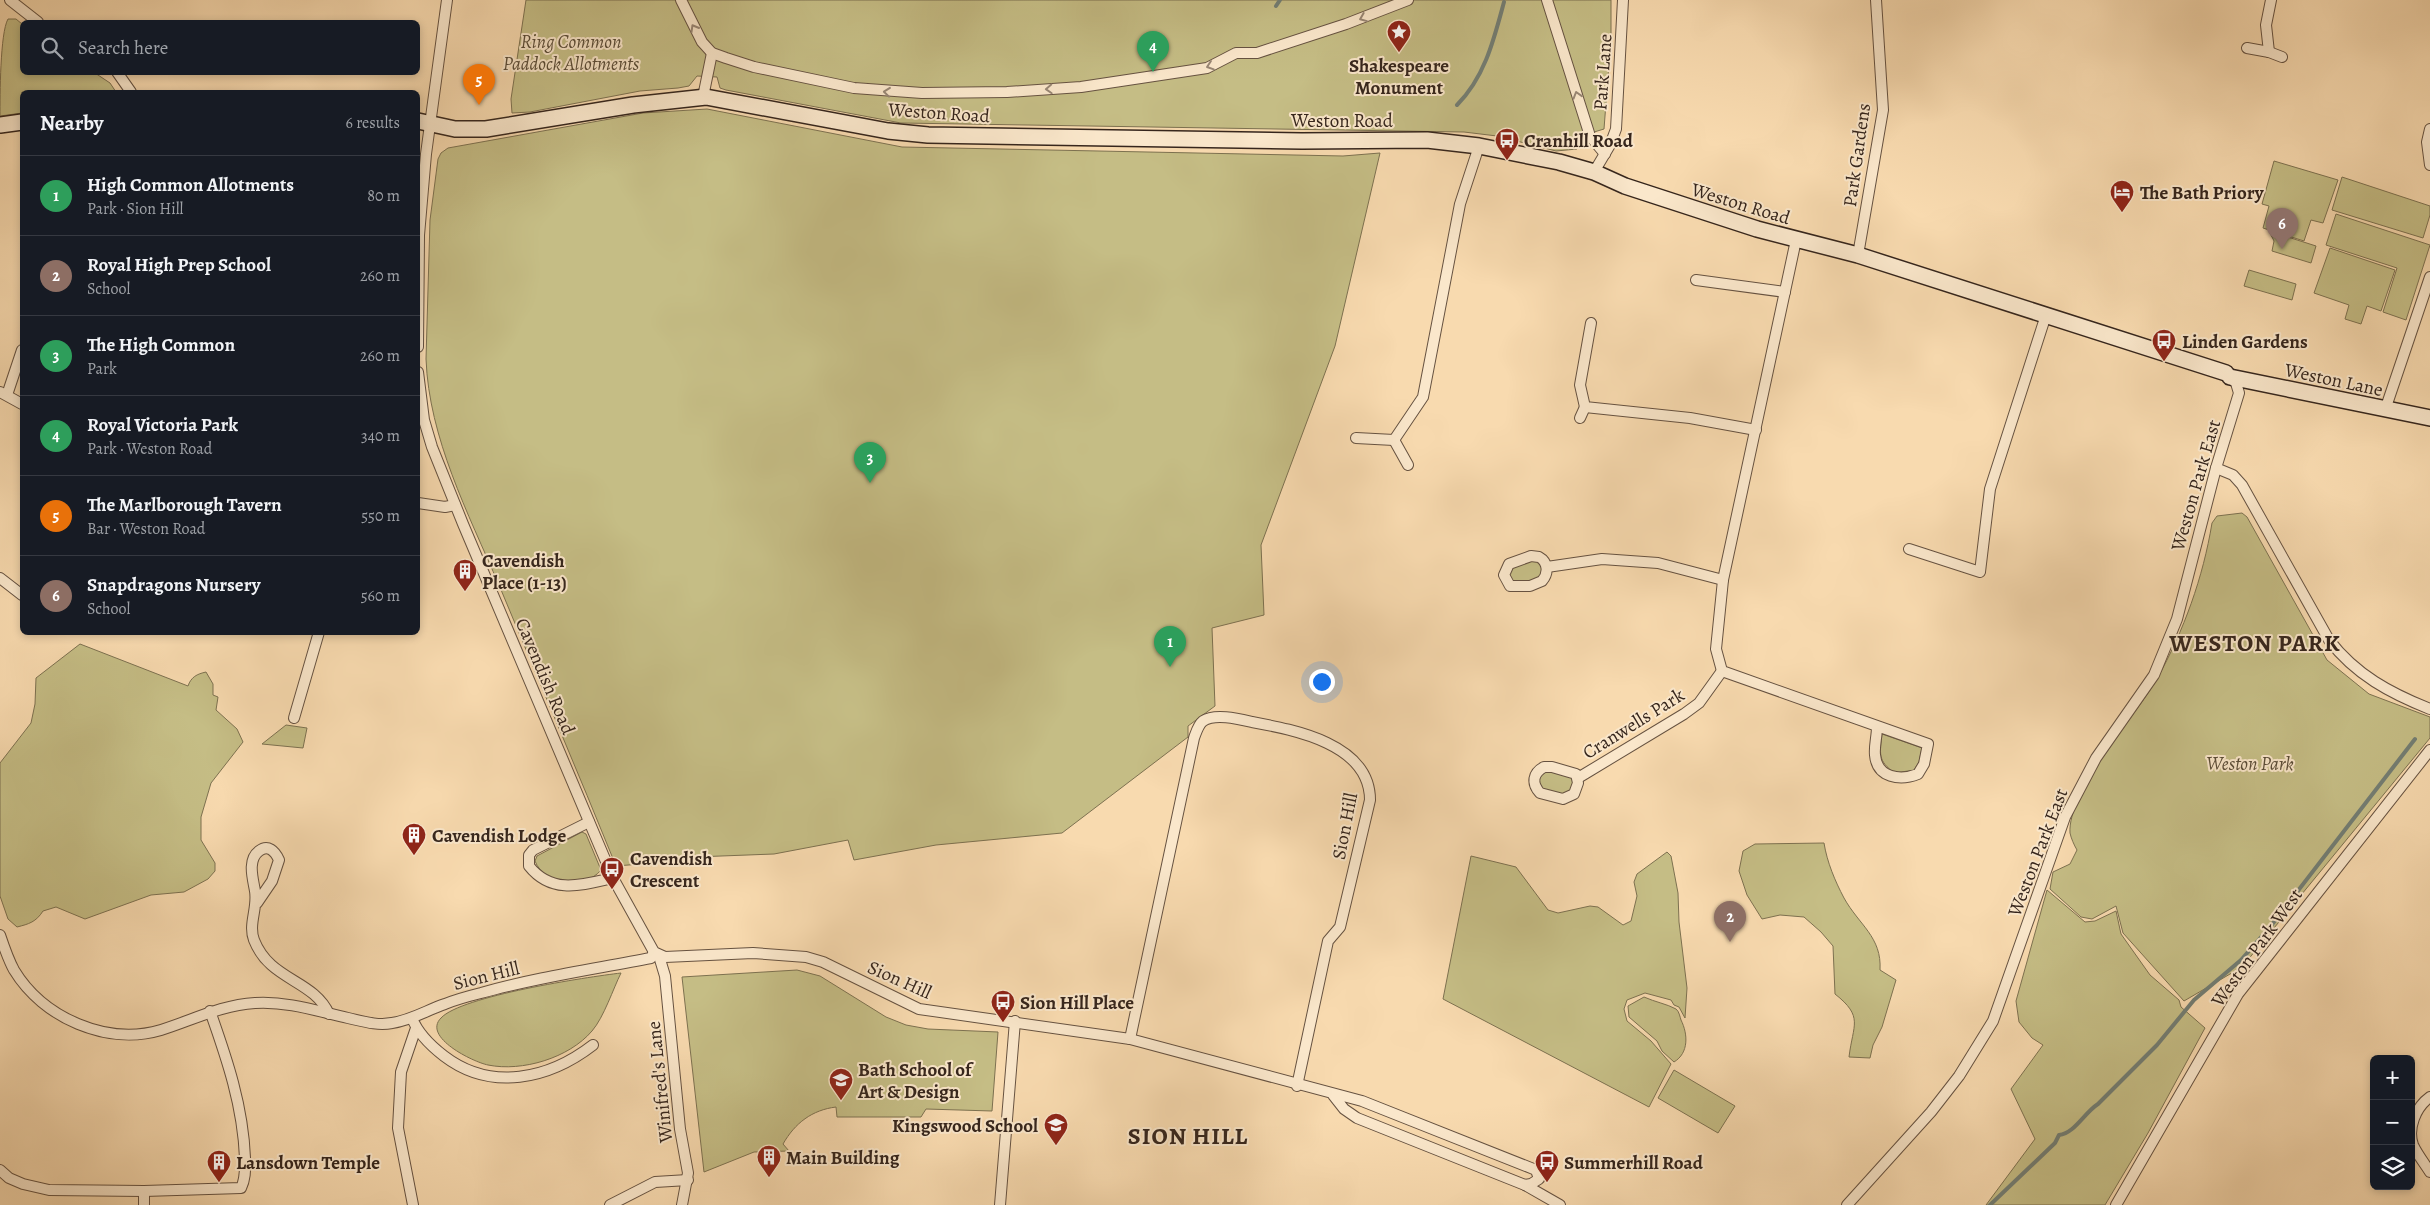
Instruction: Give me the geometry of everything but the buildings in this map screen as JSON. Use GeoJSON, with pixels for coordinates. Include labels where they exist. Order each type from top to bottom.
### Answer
{"type":"FeatureCollection","features":[{"type":"Feature","properties":{"kind":"street"},"geometry":{"type":"LineString","coordinates":[[10,0],[35,20]]}},
{"type":"Feature","properties":{"kind":"street"},"geometry":{"type":"LineString","coordinates":[[420,213],[424,123],[447,0]]}},
{"type":"Feature","properties":{"kind":"street"},"geometry":{"type":"LineString","coordinates":[[681,0],[699,36],[712,52],[754,67],[854,88],[894,92],[1007,92],[1081,87],[1207,68],[1236,53],[1257,53],[1346,24],[1408,0]]}},
{"type":"Feature","properties":{"kind":"street"},"geometry":{"type":"LineString","coordinates":[[1548,0],[1590,136],[1605,154]]}},
{"type":"Feature","properties":{"kind":"street","name":"Park Lane"},"geometry":{"type":"LineString","coordinates":[[1594,172],[1605,154],[1616,129],[1623,0]]}},
{"type":"Feature","properties":{"kind":"street","name":"Park Gardens"},"geometry":{"type":"LineString","coordinates":[[1858,255],[1883,110],[1876,0]]}},
{"type":"Feature","properties":{"kind":"street"},"geometry":{"type":"LineString","coordinates":[[2269,52],[2266,25],[2271,0]]}},
{"type":"Feature","properties":{"kind":"street"},"geometry":{"type":"LineString","coordinates":[[2247,48],[2269,52],[2282,57]]}},
{"type":"Feature","properties":{"kind":"street"},"geometry":{"type":"LineString","coordinates":[[703,97],[712,52]]}},
{"type":"Feature","properties":{"kind":"street"},"geometry":{"type":"LineString","coordinates":[[119,75],[130,90]]}},
{"type":"Feature","properties":{"kind":"street","name":"Weston Road"},"geometry":{"type":"LineString","coordinates":[[424,123],[455,130],[486,129],[632,105],[703,97],[728,99],[888,131],[928,135],[1302,141],[1427,140],[1479,146],[1560,162],[1594,172],[1624,186],[1796,240],[1858,255],[2228,375]]}},
{"type":"Feature","properties":{"kind":"street"},"geometry":{"type":"LineString","coordinates":[[0,125],[20,122]]}},
{"type":"Feature","properties":{"kind":"street"},"geometry":{"type":"LineString","coordinates":[[2430,129],[2427,142],[2430,165]]}},
{"type":"Feature","properties":{"kind":"street"},"geometry":{"type":"LineString","coordinates":[[1394,440],[1422,398],[1460,204],[1479,146]]}},
{"type":"Feature","properties":{"kind":"street"},"geometry":{"type":"LineString","coordinates":[[1796,240],[1724,580],[1716,649],[1722,671],[1928,744],[1924,764],[1918,774],[1908,778],[1893,778],[1880,769],[1875,756],[1877,727]]}},
{"type":"Feature","properties":{"kind":"street"},"geometry":{"type":"LineString","coordinates":[[2385,410],[2430,277]]}},
{"type":"Feature","properties":{"kind":"street"},"geometry":{"type":"LineString","coordinates":[[1696,280],[1785,292]]}},
{"type":"Feature","properties":{"kind":"street"},"geometry":{"type":"LineString","coordinates":[[1909,549],[1980,572],[1990,489],[2046,315]]}},
{"type":"Feature","properties":{"kind":"street"},"geometry":{"type":"LineString","coordinates":[[1580,418],[1585,407],[1580,386],[1591,324]]}},
{"type":"Feature","properties":{"kind":"street"},"geometry":{"type":"LineString","coordinates":[[20,355],[4,393],[20,403]]}},
{"type":"Feature","properties":{"kind":"street","name":"Weston Lane"},"geometry":{"type":"LineString","coordinates":[[2228,375],[2385,410],[2430,418]]}},
{"type":"Feature","properties":{"kind":"street","name":"Weston Park East"},"geometry":{"type":"LineString","coordinates":[[1847,1205],[1936,1105],[1964,1068],[1993,1021],[2065,817],[2096,758],[2154,675],[2177,619],[2216,468],[2239,393],[2236,382],[2228,375]]}},
{"type":"Feature","properties":{"kind":"street","name":"Cavendish Road"},"geometry":{"type":"LineString","coordinates":[[420,388],[424,420],[432,447],[455,505],[613,878],[656,954]]}},
{"type":"Feature","properties":{"kind":"street"},"geometry":{"type":"LineString","coordinates":[[1585,407],[1690,418],[1756,430]]}},
{"type":"Feature","properties":{"kind":"street"},"geometry":{"type":"LineString","coordinates":[[1356,438],[1394,440]]}},
{"type":"Feature","properties":{"kind":"street"},"geometry":{"type":"LineString","coordinates":[[1394,440],[1408,465]]}},
{"type":"Feature","properties":{"kind":"street"},"geometry":{"type":"LineString","coordinates":[[2216,468],[2233,475],[2242,485],[2329,640],[2340,654],[2350,664],[2376,683],[2430,709]]}},
{"type":"Feature","properties":{"kind":"street"},"geometry":{"type":"LineString","coordinates":[[420,503],[445,507],[455,505]]}},
{"type":"Feature","properties":{"kind":"street"},"geometry":{"type":"LineString","coordinates":[[1547,567],[1602,559],[1658,563],[1724,580]]}},
{"type":"Feature","properties":{"kind":"street"},"geometry":{"type":"LineString","coordinates":[[0,578],[20,593]]}},
{"type":"Feature","properties":{"kind":"street"},"geometry":{"type":"LineString","coordinates":[[294,718],[318,635]]}},
{"type":"Feature","properties":{"kind":"street","name":"Cranwells Park"},"geometry":{"type":"LineString","coordinates":[[1578,778],[1699,703],[1722,671]]}},
{"type":"Feature","properties":{"kind":"street","name":"Sion Hill"},"geometry":{"type":"LineString","coordinates":[[414,1024],[445,1004],[482,992],[581,970],[651,958],[656,954],[753,952],[806,957],[823,962],[919,1009],[1015,1021],[1130,1039],[1298,1086],[1328,941],[1340,927],[1370,800],[1370,790],[1364,774],[1344,753],[1310,735],[1291,729],[1236,718],[1210,719],[1204,721],[1199,726],[1194,738],[1130,1039]]}},
{"type":"Feature","properties":{"kind":"street","name":"Weston Park West"},"geometry":{"type":"LineString","coordinates":[[2116,1205],[2238,994],[2430,750]]}},
{"type":"Feature","properties":{"kind":"street"},"geometry":{"type":"LineString","coordinates":[[588,822],[533,850],[529,855],[529,866],[546,882],[558,885],[571,886],[613,878]]}},
{"type":"Feature","properties":{"kind":"street"},"geometry":{"type":"LineString","coordinates":[[257,903],[252,870],[255,855],[261,849],[270,849],[275,852],[279,860],[272,881],[257,903],[252,917],[253,938],[263,959],[273,969],[324,1002],[329,1014]]}},
{"type":"Feature","properties":{"kind":"street"},"geometry":{"type":"LineString","coordinates":[[0,935],[8,958],[24,984],[51,1008],[86,1028],[106,1033],[142,1034],[160,1030],[210,1011],[262,1003],[302,1006],[371,1023],[414,1024]]}},
{"type":"Feature","properties":{"kind":"street","name":"Winifred's Lane"},"geometry":{"type":"LineString","coordinates":[[656,954],[665,976],[688,1180],[682,1205]]}},
{"type":"Feature","properties":{"kind":"street"},"geometry":{"type":"LineString","coordinates":[[0,1170],[9,1178],[23,1184],[50,1190],[144,1191],[241,1188],[244,1182],[244,1128],[230,1069],[210,1011]]}},
{"type":"Feature","properties":{"kind":"street"},"geometry":{"type":"LineString","coordinates":[[1000,1205],[1015,1021]]}},
{"type":"Feature","properties":{"kind":"street"},"geometry":{"type":"LineString","coordinates":[[414,1024],[434,1048],[462,1068],[481,1075],[499,1078],[530,1076],[548,1071],[580,1055],[593,1045]]}},
{"type":"Feature","properties":{"kind":"street"},"geometry":{"type":"LineString","coordinates":[[413,1205],[398,1128],[401,1072],[414,1024]]}},
{"type":"Feature","properties":{"kind":"street"},"geometry":{"type":"LineString","coordinates":[[1298,1086],[1362,1101],[1536,1170],[1539,1179],[1525,1185]]}},
{"type":"Feature","properties":{"kind":"street"},"geometry":{"type":"LineString","coordinates":[[1333,1095],[1344,1109],[1357,1118],[1525,1185],[1560,1205]]}},
{"type":"Feature","properties":{"kind":"street"},"geometry":{"type":"LineString","coordinates":[[2430,1097],[2417,1108],[2412,1125],[2413,1144],[2430,1172]]}},
{"type":"Feature","properties":{"kind":"street"},"geometry":{"type":"LineString","coordinates":[[610,1205],[656,1182],[688,1180]]}},
{"type":"Feature","properties":{"kind":"street"},"geometry":{"type":"LineString","coordinates":[[144,1191],[144,1205]]}},
{"type":"Feature","properties":{"kind":"green space","name":"Ring Common Paddock Allotments"},"geometry":{"type":"Polygon","coordinates":[[[526,0],[1611,0],[1611,38],[1604,129],[1581,136],[1582,143],[1577,149],[1556,151],[1497,136],[1464,132],[901,123],[726,90],[720,88],[717,77],[697,76],[689,86],[640,91],[530,112],[512,113],[511,99],[526,0]]]}},
{"type":"Feature","properties":{"kind":"green space"},"geometry":{"type":"Polygon","coordinates":[[[8,19],[16,19],[20,22],[20,75],[98,75],[110,83],[115,90],[20,90],[20,113],[0,116],[0,80],[5,26],[8,19]]]}},
{"type":"Feature","properties":{"kind":"green space"},"geometry":{"type":"Polygon","coordinates":[[[707,109],[902,147],[1343,156],[1380,153],[1335,346],[1261,545],[1264,615],[1212,628],[1215,706],[1188,726],[1188,737],[1062,833],[936,845],[854,860],[848,840],[774,854],[695,857],[678,861],[616,866],[463,503],[442,446],[434,418],[426,359],[430,220],[438,159],[441,153],[448,148],[643,113],[707,109]]]}},
{"type":"Feature","properties":{"kind":"green space"},"geometry":{"type":"Polygon","coordinates":[[[2274,161],[2338,180],[2323,223],[2311,220],[2304,241],[2263,228],[2269,206],[2262,204],[2274,161]]]}},
{"type":"Feature","properties":{"kind":"green space"},"geometry":{"type":"Polygon","coordinates":[[[2342,177],[2430,206],[2430,215],[2423,238],[2332,210],[2342,177]]]}},
{"type":"Feature","properties":{"kind":"green space"},"geometry":{"type":"Polygon","coordinates":[[[2336,214],[2430,245],[2406,320],[2383,312],[2397,268],[2326,245],[2336,214]]]}},
{"type":"Feature","properties":{"kind":"green space"},"geometry":{"type":"Polygon","coordinates":[[[2269,231],[2316,246],[2311,263],[2272,251],[2274,241],[2269,231]]]}},
{"type":"Feature","properties":{"kind":"green space"},"geometry":{"type":"Polygon","coordinates":[[[2330,248],[2395,270],[2381,311],[2367,306],[2361,324],[2345,319],[2349,305],[2314,293],[2330,248]]]}},
{"type":"Feature","properties":{"kind":"green space"},"geometry":{"type":"Polygon","coordinates":[[[2249,270],[2296,284],[2292,300],[2244,286],[2249,270]]]}},
{"type":"Feature","properties":{"kind":"green space","name":"Weston Park"},"geometry":{"type":"Polygon","coordinates":[[[2242,513],[2247,517],[2327,660],[2369,694],[2430,717],[2430,738],[2242,967],[2184,1001],[2123,933],[2116,906],[2092,919],[2081,917],[2050,889],[2053,872],[2070,864],[2077,850],[2070,833],[2072,816],[2079,797],[2104,754],[2157,679],[2176,642],[2198,584],[2212,523],[2217,516],[2242,513]]]}},
{"type":"Feature","properties":{"kind":"green space"},"geometry":{"type":"Polygon","coordinates":[[[1532,559],[1541,562],[1544,573],[1536,582],[1512,583],[1508,570],[1532,559]]]}},
{"type":"Feature","properties":{"kind":"green space"},"geometry":{"type":"Polygon","coordinates":[[[80,644],[188,686],[195,676],[206,672],[213,684],[213,695],[218,697],[216,710],[237,729],[243,742],[211,783],[201,817],[201,840],[215,863],[215,871],[208,879],[184,892],[151,895],[85,919],[56,907],[43,911],[32,922],[17,927],[8,919],[0,896],[0,763],[31,723],[35,704],[36,678],[80,644]]]}},
{"type":"Feature","properties":{"kind":"green space"},"geometry":{"type":"Polygon","coordinates":[[[286,725],[307,728],[303,748],[262,744],[286,725]]]}},
{"type":"Feature","properties":{"kind":"green space"},"geometry":{"type":"Polygon","coordinates":[[[1882,734],[1922,748],[1919,762],[1914,770],[1895,773],[1885,765],[1880,752],[1882,734]]]}},
{"type":"Feature","properties":{"kind":"green space"},"geometry":{"type":"Polygon","coordinates":[[[1545,770],[1571,775],[1574,779],[1570,793],[1557,794],[1540,786],[1537,783],[1539,773],[1545,770]]]}},
{"type":"Feature","properties":{"kind":"green space"},"geometry":{"type":"Polygon","coordinates":[[[582,832],[586,834],[601,870],[585,880],[565,882],[556,880],[540,869],[535,861],[537,856],[582,832]]]}},
{"type":"Feature","properties":{"kind":"green space"},"geometry":{"type":"Polygon","coordinates":[[[1824,843],[1829,864],[1841,892],[1877,949],[1880,959],[1880,970],[1896,980],[1882,1027],[1873,1045],[1870,1058],[1849,1057],[1854,1029],[1853,1015],[1844,1002],[1835,994],[1833,946],[1804,917],[1780,915],[1762,919],[1747,895],[1739,871],[1743,851],[1755,844],[1824,843]]]}},
{"type":"Feature","properties":{"kind":"green space"},"geometry":{"type":"Polygon","coordinates":[[[1667,852],[1671,856],[1678,893],[1679,922],[1687,988],[1685,1018],[1679,1007],[1674,1005],[1671,1000],[1645,993],[1627,1000],[1624,1009],[1627,1021],[1651,1041],[1671,1064],[1649,1107],[1443,999],[1471,856],[1516,867],[1548,910],[1558,913],[1590,906],[1598,907],[1623,925],[1631,921],[1637,896],[1634,882],[1637,874],[1667,852]]]}},
{"type":"Feature","properties":{"kind":"green space"},"geometry":{"type":"Polygon","coordinates":[[[2047,890],[2085,922],[2095,921],[2116,911],[2121,934],[2150,975],[2179,1000],[2181,1007],[2205,1028],[2148,1133],[2105,1205],[1986,1205],[2035,1139],[2011,1089],[2043,1045],[2032,1038],[2019,1022],[2016,1001],[2047,890]]]}},
{"type":"Feature","properties":{"kind":"green space"},"geometry":{"type":"Polygon","coordinates":[[[797,970],[820,976],[886,1017],[906,1025],[928,1029],[998,1032],[992,1111],[926,1109],[921,1117],[837,1117],[836,1107],[812,1114],[799,1124],[783,1144],[789,1151],[754,1152],[704,1172],[682,977],[797,970]]]}},
{"type":"Feature","properties":{"kind":"green space"},"geometry":{"type":"Polygon","coordinates":[[[621,973],[604,1011],[592,1031],[571,1049],[544,1061],[501,1067],[488,1065],[452,1048],[438,1033],[437,1025],[441,1018],[453,1010],[473,1002],[526,989],[621,973]]]}},
{"type":"Feature","properties":{"kind":"green space"},"geometry":{"type":"Polygon","coordinates":[[[1644,997],[1672,1007],[1679,1013],[1685,1031],[1686,1043],[1682,1054],[1674,1062],[1662,1051],[1657,1041],[1629,1017],[1628,1006],[1644,997]]]}},
{"type":"Feature","properties":{"kind":"green space"},"geometry":{"type":"Polygon","coordinates":[[[1674,1070],[1735,1106],[1718,1133],[1658,1098],[1674,1070]]]}},
{"type":"Feature","properties":{"kind":"waterway"},"geometry":{"type":"LineString","coordinates":[[1276,6],[1280,0]]}},
{"type":"Feature","properties":{"kind":"waterway"},"geometry":{"type":"LineString","coordinates":[[1457,105],[1467,94],[1482,70],[1504,2]]}},
{"type":"Feature","properties":{"kind":"waterway"},"geometry":{"type":"LineString","coordinates":[[1990,1205],[2055,1143],[2059,1135],[2075,1127],[2157,1045],[2194,1000],[2241,960],[2270,927],[2415,739]]}},
{"type":"Feature","properties":{"kind":"place","name":"Shakespeare Monument"},"geometry":{"type":"Point","coordinates":[1399,53]}},
{"type":"Feature","properties":{"kind":"place","name":"Royal Victoria Park"},"geometry":{"type":"Point","coordinates":[1153,72]}},
{"type":"Feature","properties":{"kind":"place","name":"The Marlborough Tavern"},"geometry":{"type":"Point","coordinates":[479,105]}},
{"type":"Feature","properties":{"kind":"place","name":"Cranhill Road"},"geometry":{"type":"Point","coordinates":[1507,161]}},
{"type":"Feature","properties":{"kind":"place","name":"The Bath Priory"},"geometry":{"type":"Point","coordinates":[2122,213]}},
{"type":"Feature","properties":{"kind":"place","name":"Snapdragons Nursery"},"geometry":{"type":"Point","coordinates":[2282,249]}},
{"type":"Feature","properties":{"kind":"place","name":"Linden Gardens"},"geometry":{"type":"Point","coordinates":[2164,362]}},
{"type":"Feature","properties":{"kind":"place","name":"The High Common"},"geometry":{"type":"Point","coordinates":[870,483]}},
{"type":"Feature","properties":{"kind":"place","name":"Cavendish Place (1-13)"},"geometry":{"type":"Point","coordinates":[465,592]}},
{"type":"Feature","properties":{"kind":"place","name":"High Common Allotments"},"geometry":{"type":"Point","coordinates":[1170,667]}},
{"type":"Feature","properties":{"kind":"place","name":"Cavendish Lodge"},"geometry":{"type":"Point","coordinates":[414,856]}},
{"type":"Feature","properties":{"kind":"place","name":"Cavendish Crescent"},"geometry":{"type":"Point","coordinates":[612,890]}},
{"type":"Feature","properties":{"kind":"place","name":"Royal High Prep School"},"geometry":{"type":"Point","coordinates":[1730,942]}},
{"type":"Feature","properties":{"kind":"place","name":"Sion Hill Place"},"geometry":{"type":"Point","coordinates":[1003,1023]}},
{"type":"Feature","properties":{"kind":"place","name":"Bath School of Art & Design"},"geometry":{"type":"Point","coordinates":[841,1101]}},
{"type":"Feature","properties":{"kind":"place","name":"Kingswood School"},"geometry":{"type":"Point","coordinates":[1056,1146]}},
{"type":"Feature","properties":{"kind":"place","name":"Main Building"},"geometry":{"type":"Point","coordinates":[769,1178]}},
{"type":"Feature","properties":{"kind":"place","name":"Lansdown Temple"},"geometry":{"type":"Point","coordinates":[219,1183]}},
{"type":"Feature","properties":{"kind":"place","name":"Summerhill Road"},"geometry":{"type":"Point","coordinates":[1547,1183]}},
{"type":"Feature","properties":{"kind":"district","name":"WESTON PARK"},"geometry":{"type":"Point","coordinates":[2255,643]}},
{"type":"Feature","properties":{"kind":"district","name":"SION HILL"},"geometry":{"type":"Point","coordinates":[1188,1136]}}]}
